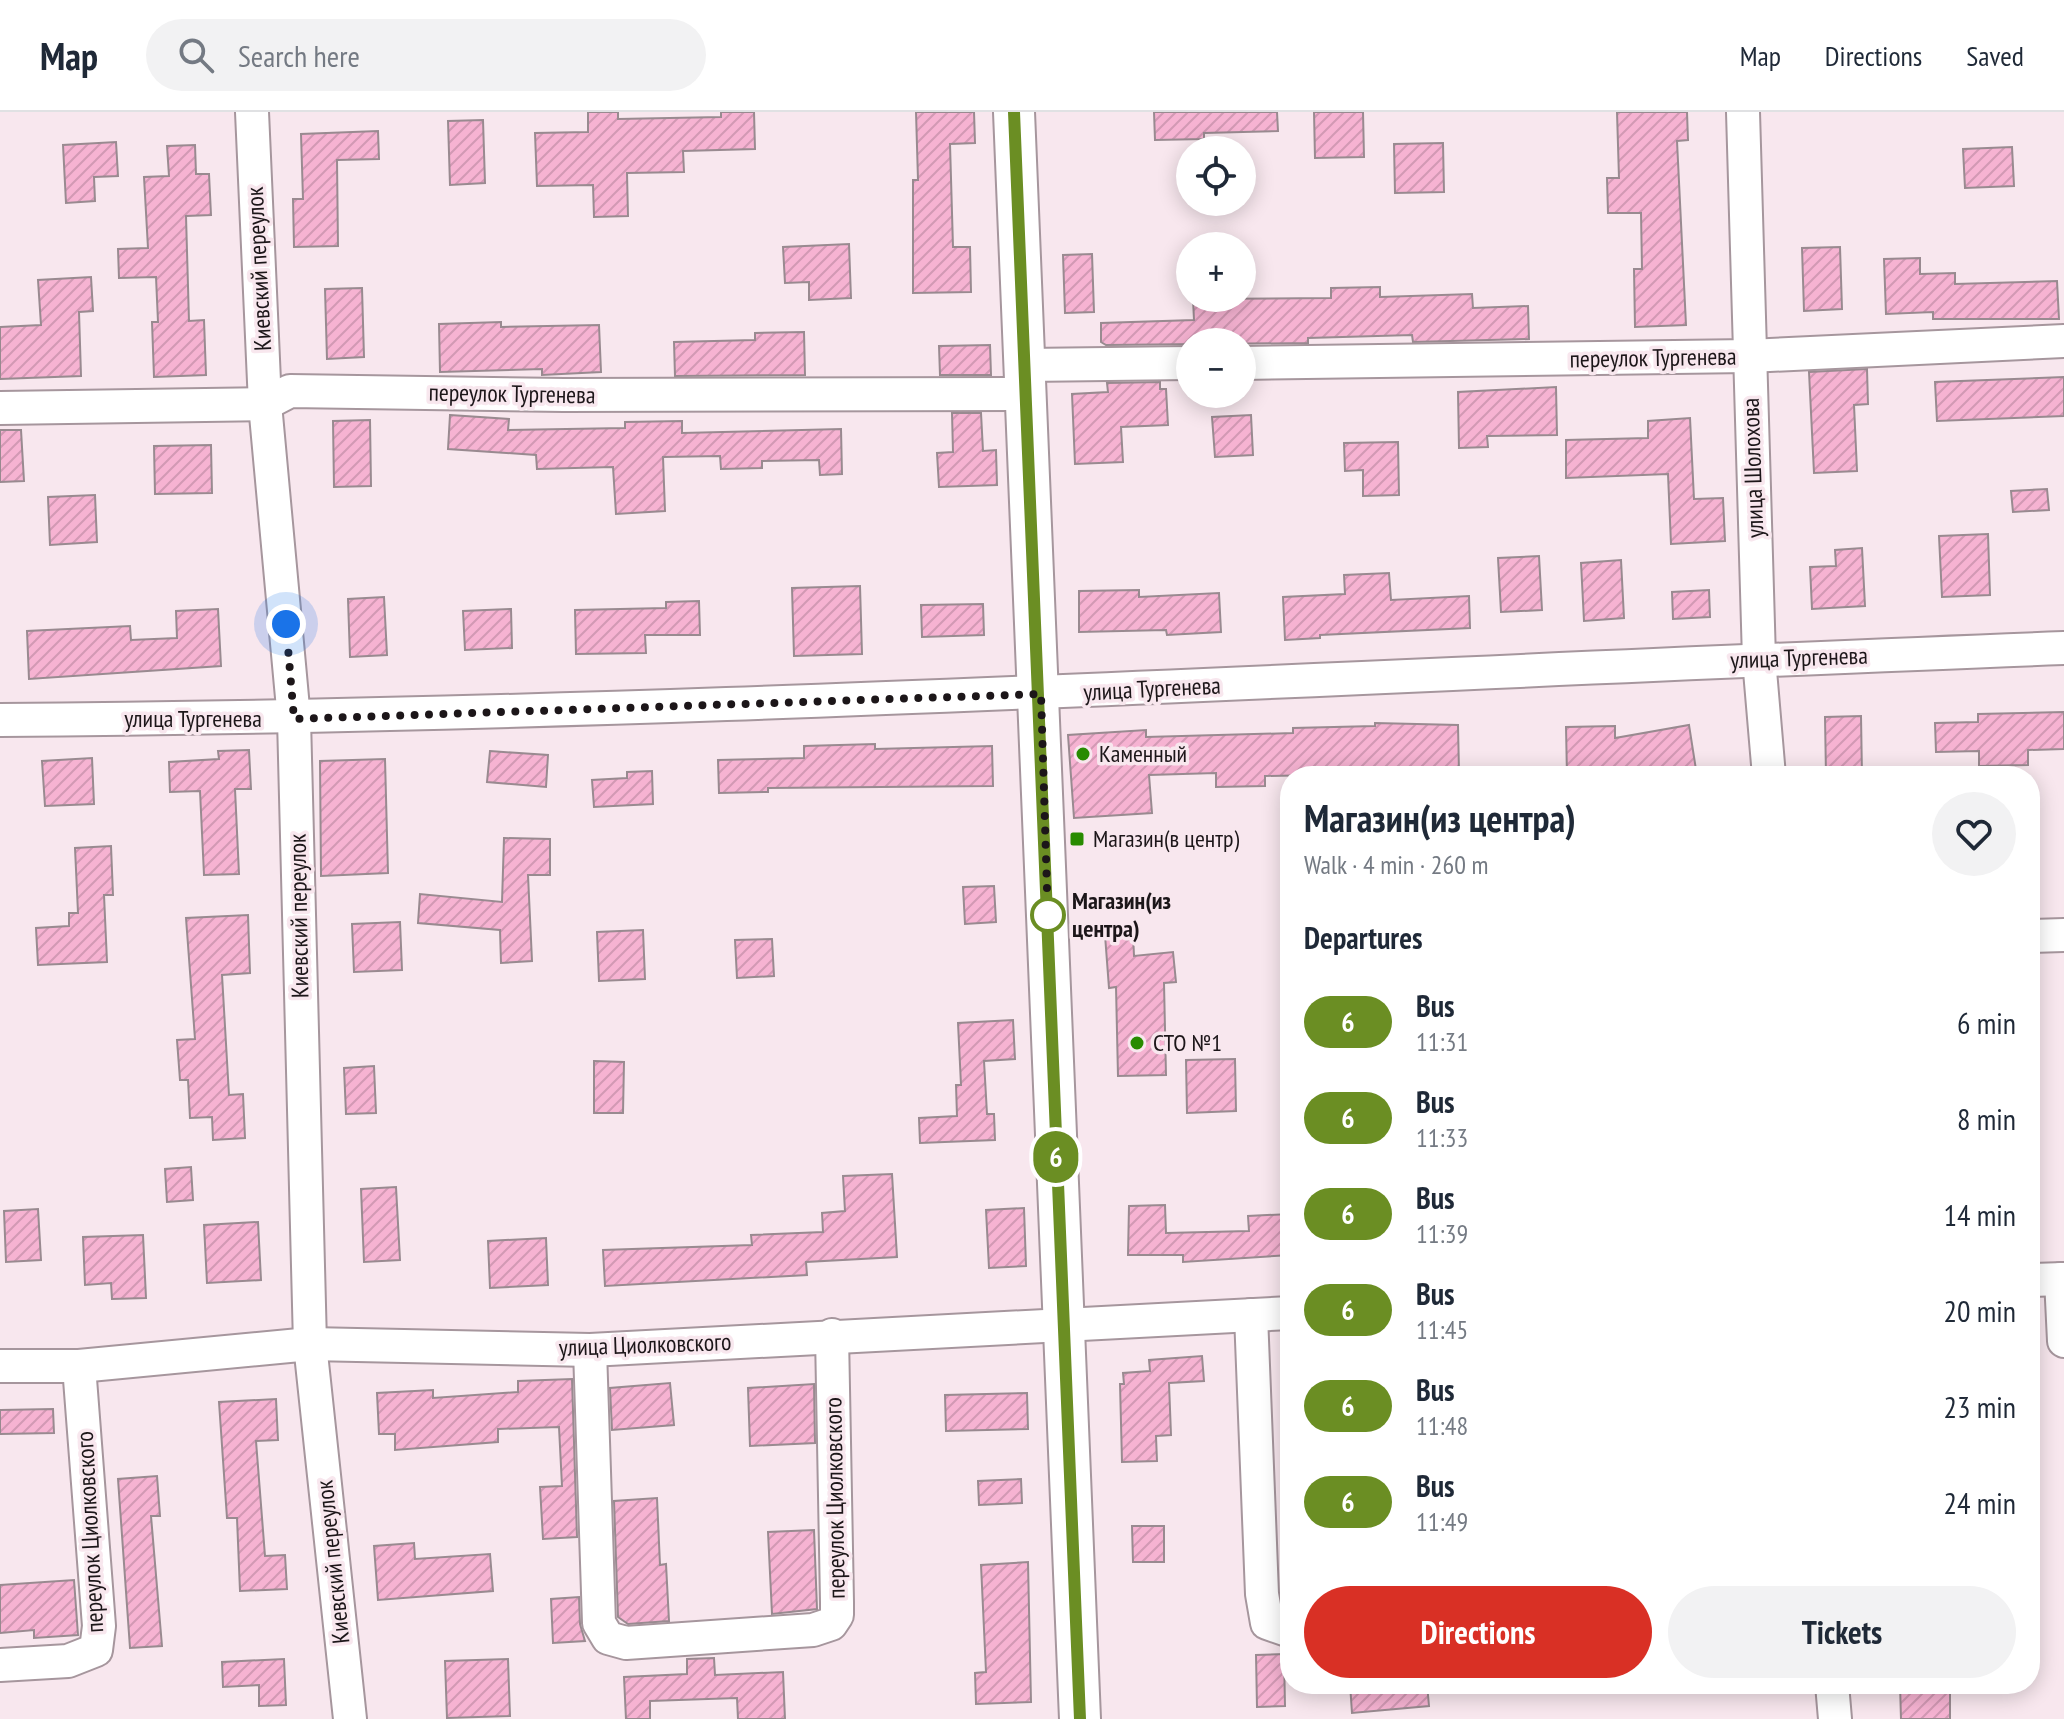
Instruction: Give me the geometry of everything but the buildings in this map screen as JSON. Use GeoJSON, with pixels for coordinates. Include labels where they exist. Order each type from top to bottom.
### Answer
{"type":"FeatureCollection","features":[{"type":"Feature","properties":{"kind":"street","name":"Киевский переулок"},"geometry":{"type":"LineString","coordinates":[[252,112],[265,404],[294,719],[310,1344],[350,1719]]}},
{"type":"Feature","properties":{"kind":"street"},"geometry":{"type":"LineString","coordinates":[[1014,112],[1041,694],[1061,1324],[1080,1719]]}},
{"type":"Feature","properties":{"kind":"street","name":"улица Шолохова"},"geometry":{"type":"LineString","coordinates":[[1743,112],[1759,659],[1768,766]]}},
{"type":"Feature","properties":{"kind":"street","name":"переулок Тургенева"},"geometry":{"type":"LineString","coordinates":[[1256,363],[1749,356],[2064,341]]}},
{"type":"Feature","properties":{"kind":"street","name":"переулок Тургенева"},"geometry":{"type":"LineString","coordinates":[[0,408],[265,404],[290,391],[564,395],[1026,380],[1176,364]]}},
{"type":"Feature","properties":{"kind":"street","name":"улица Тургенева"},"geometry":{"type":"LineString","coordinates":[[0,720],[294,719],[1041,694],[1759,659],[2064,648]]}},
{"type":"Feature","properties":{"kind":"street"},"geometry":{"type":"LineString","coordinates":[[2040,936],[2064,935]]}},
{"type":"Feature","properties":{"kind":"street"},"geometry":{"type":"LineString","coordinates":[[2052,1279],[2064,1341]]}},
{"type":"Feature","properties":{"kind":"street","name":"улица Циолковского"},"geometry":{"type":"LineString","coordinates":[[0,1366],[79,1366],[310,1344],[590,1350],[1280,1314]]}},
{"type":"Feature","properties":{"kind":"street"},"geometry":{"type":"LineString","coordinates":[[1251,1315],[1262,1594],[1267,1623],[1280,1628]]}},
{"type":"Feature","properties":{"kind":"street","name":"переулок Циолковского"},"geometry":{"type":"LineString","coordinates":[[590,1350],[599,1623],[608,1638],[626,1643],[813,1630],[831,1624],[837,1615],[832,1335]]}},
{"type":"Feature","properties":{"kind":"street","name":"переулок Циолковского"},"geometry":{"type":"LineString","coordinates":[[0,1665],[68,1661],[96,1650],[99,1626],[79,1366]]}},
{"type":"Feature","properties":{"kind":"street"},"geometry":{"type":"LineString","coordinates":[[1833,1694],[1835,1719]]}},
{"type":"Feature","properties":{"kind":"bus line","name":"6"},"geometry":{"type":"LineString","coordinates":[[1014,112],[1041,694],[1061,1324],[1080,1719]]}},
{"type":"Feature","properties":{"kind":"place","name":"Каменный"},"geometry":{"type":"Point","coordinates":[1083,754]}},
{"type":"Feature","properties":{"kind":"place","name":"Магазин(в центр)"},"geometry":{"type":"Point","coordinates":[1077,839]}},
{"type":"Feature","properties":{"kind":"place","name":"Магазин(из центра)"},"geometry":{"type":"Point","coordinates":[1048,915]}},
{"type":"Feature","properties":{"kind":"place","name":"СТО №1"},"geometry":{"type":"Point","coordinates":[1137,1043]}},
{"type":"Feature","properties":{"kind":"route"},"geometry":{"type":"LineString","coordinates":[[286,624],[294,719],[1041,694],[1048,922],[1048,915]]}}]}
